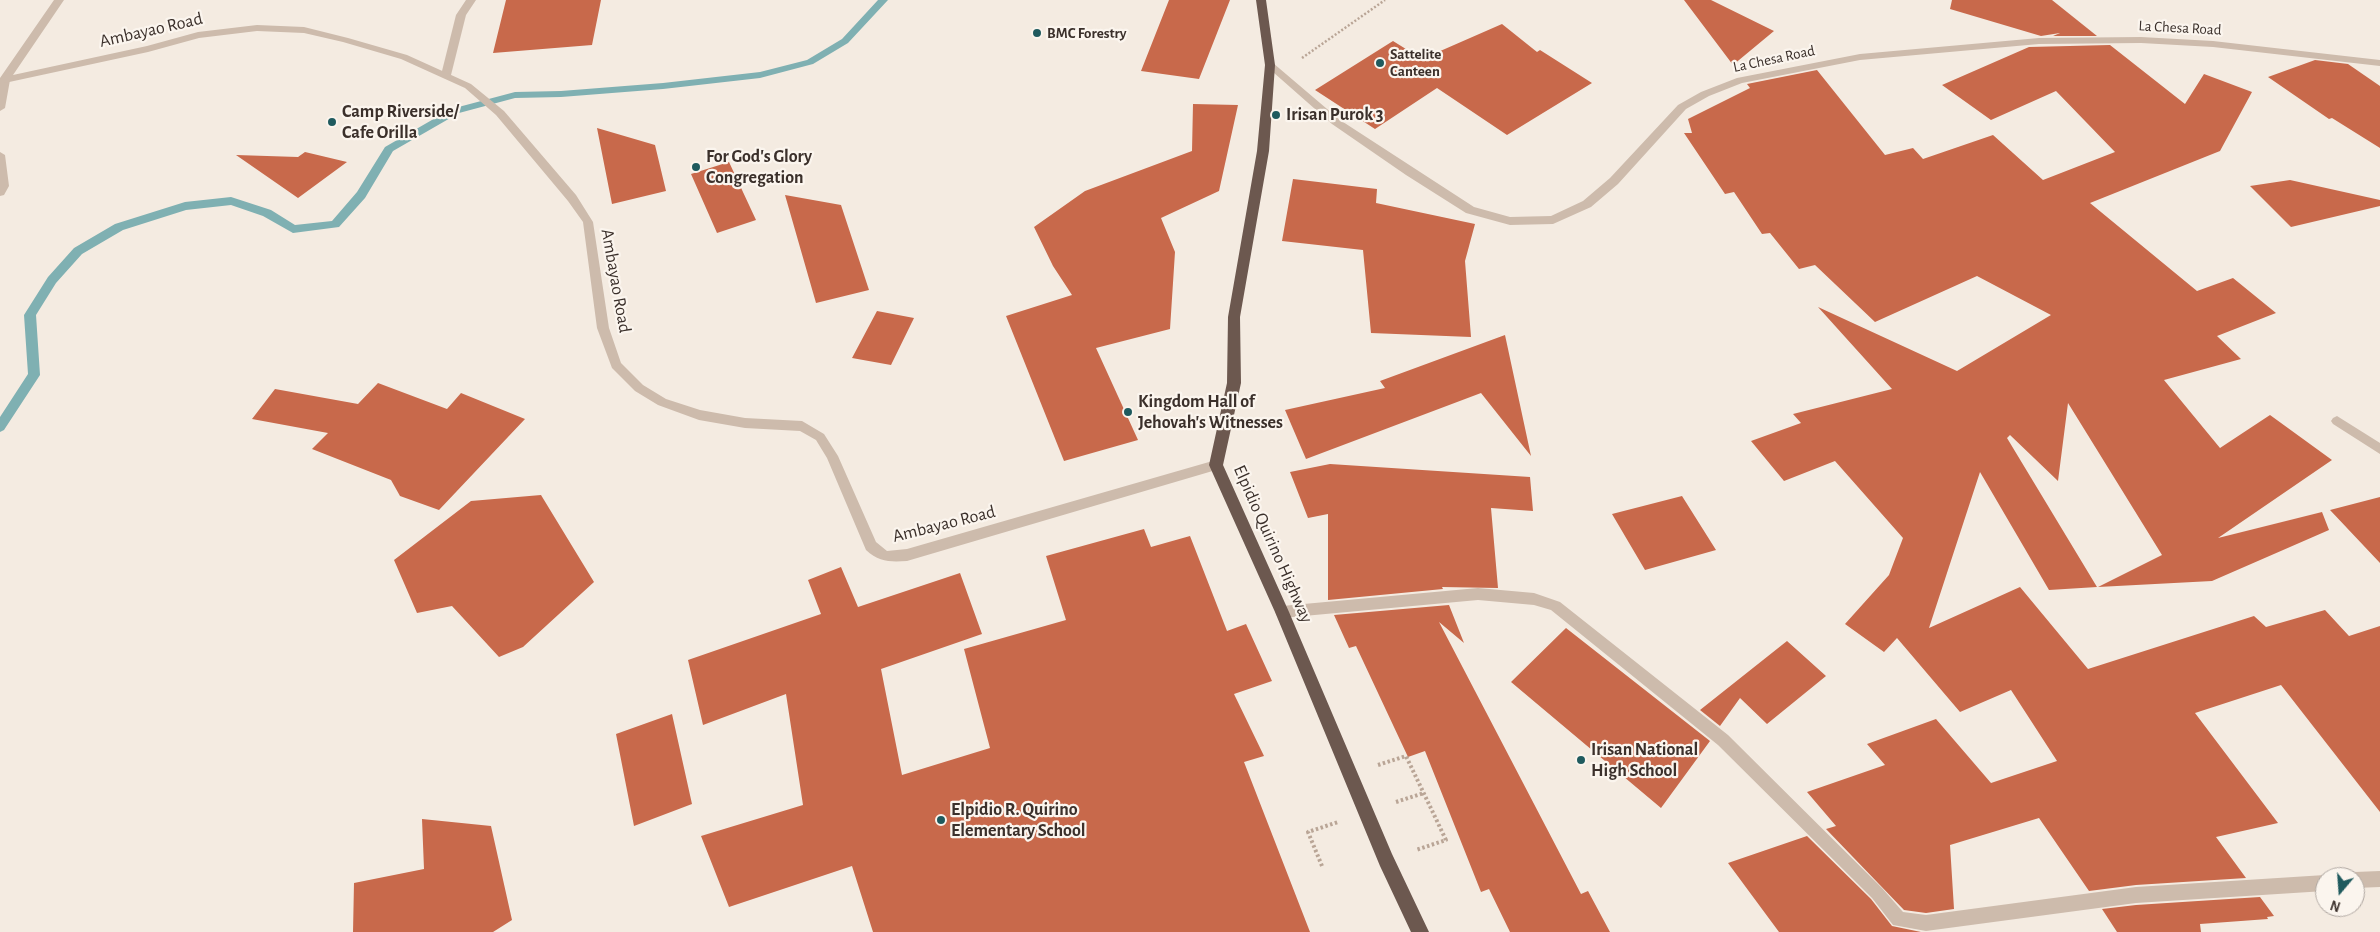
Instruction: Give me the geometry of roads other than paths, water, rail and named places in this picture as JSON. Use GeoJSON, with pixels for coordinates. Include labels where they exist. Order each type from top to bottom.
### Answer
{"type":"FeatureCollection","features":[{"type":"Feature","properties":{"kind":"highway","name":"Elpidio Quirino Highway"},"geometry":{"type":"LineString","coordinates":[[1261,0],[1275,70],[1234,316],[1234,383],[1216,465],[1282,612],[1382,852],[1420,932]]}},
{"type":"Feature","properties":{"kind":"street"},"geometry":{"type":"LineString","coordinates":[[0,108],[3,80],[59,0]]}},
{"type":"Feature","properties":{"kind":"street"},"geometry":{"type":"LineString","coordinates":[[446,75],[461,15],[472,0]]}},
{"type":"Feature","properties":{"kind":"street","name":"Ambayao Road"},"geometry":{"type":"LineString","coordinates":[[3,80],[148,49],[198,35],[257,28],[312,32],[404,57],[468,86],[500,113],[572,198],[588,222],[603,328],[616,365],[639,388],[662,402],[699,415],[744,423],[802,426],[820,437],[832,456],[871,546],[880,555],[890,557],[907,555],[1216,465]]}},
{"type":"Feature","properties":{"kind":"street","name":"La Chesa Road"},"geometry":{"type":"LineString","coordinates":[[1275,70],[1336,122],[1418,177],[1470,210],[1510,221],[1553,220],[1587,204],[1614,181],[1682,107],[1705,94],[1740,80],[1860,57],[2039,41],[2141,40],[2213,44],[2380,63]]}},
{"type":"Feature","properties":{"kind":"street"},"geometry":{"type":"LineString","coordinates":[[0,155],[4,186],[0,192]]}},
{"type":"Feature","properties":{"kind":"street"},"geometry":{"type":"LineString","coordinates":[[2337,421],[2380,449]]}},
{"type":"Feature","properties":{"kind":"street"},"geometry":{"type":"LineString","coordinates":[[1282,612],[1478,594],[1534,599],[1555,606],[1723,740],[1877,893],[1899,919],[1926,923],[2136,895],[2315,883]]}},
{"type":"Feature","properties":{"kind":"street"},"geometry":{"type":"LineString","coordinates":[[2365,880],[2380,879]]}},
{"type":"Feature","properties":{"kind":"waterway"},"geometry":{"type":"LineString","coordinates":[[0,427],[34,375],[30,315],[52,280],[78,251],[119,227],[185,206],[231,201],[267,213],[293,229],[335,224],[361,195],[389,149],[455,111],[515,95],[561,94],[663,86],[760,75],[810,62],[845,41],[883,0]]}},
{"type":"Feature","properties":{"kind":"place","name":"BMC Forestry"},"geometry":{"type":"Point","coordinates":[1037,33]}},
{"type":"Feature","properties":{"kind":"place","name":"Sattelite Canteen"},"geometry":{"type":"Point","coordinates":[1380,63]}},
{"type":"Feature","properties":{"kind":"place","name":"Irisan Purok 3"},"geometry":{"type":"Point","coordinates":[1276,115]}},
{"type":"Feature","properties":{"kind":"place","name":"Camp Riverside/ Cafe Orilla"},"geometry":{"type":"Point","coordinates":[332,122]}},
{"type":"Feature","properties":{"kind":"place","name":"For God's Glory Congregation"},"geometry":{"type":"Point","coordinates":[696,167]}},
{"type":"Feature","properties":{"kind":"place","name":"Kingdom Hall of Jehovah's Witnesses"},"geometry":{"type":"Point","coordinates":[1128,412]}},
{"type":"Feature","properties":{"kind":"place","name":"Irisan National High School"},"geometry":{"type":"Point","coordinates":[1581,760]}},
{"type":"Feature","properties":{"kind":"place","name":"Elpidio R. Quirino Elementary School"},"geometry":{"type":"Point","coordinates":[941,820]}}]}
